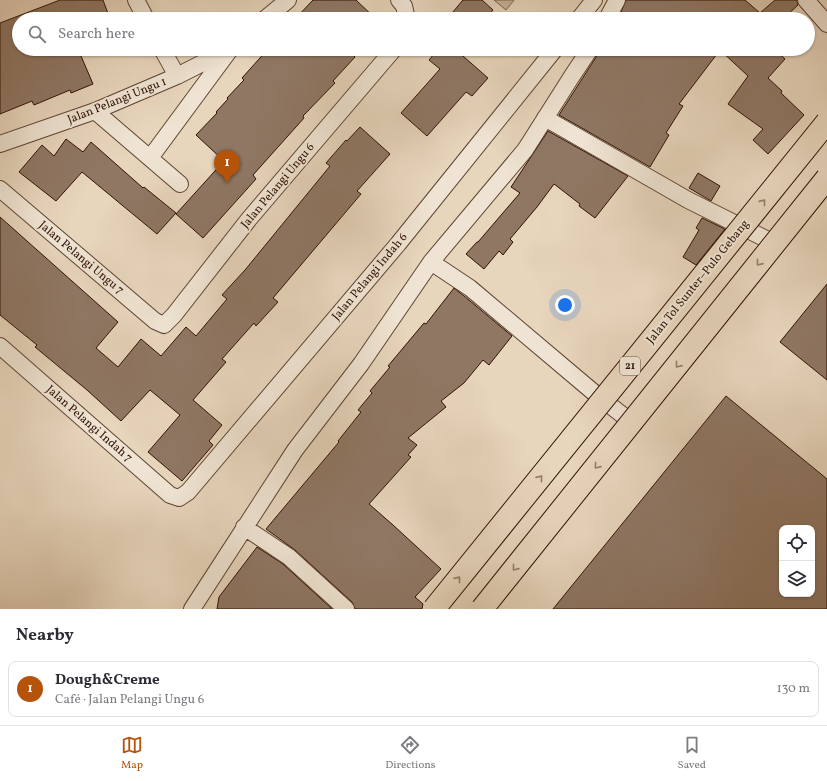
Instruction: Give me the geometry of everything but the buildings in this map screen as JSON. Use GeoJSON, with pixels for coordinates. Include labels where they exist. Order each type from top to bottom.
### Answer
{"type":"FeatureCollection","features":[{"type":"Feature","properties":{"kind":"highway","name":"Jalan Tol Sunter–Pulo Gebang"},"geometry":{"type":"LineString","coordinates":[[434,609],[827,122]]}},
{"type":"Feature","properties":{"kind":"highway"},"geometry":{"type":"LineString","coordinates":[[482,609],[827,178]]}},
{"type":"Feature","properties":{"kind":"street"},"geometry":{"type":"LineString","coordinates":[[136,0],[142,12]]}},
{"type":"Feature","properties":{"kind":"street"},"geometry":{"type":"LineString","coordinates":[[274,12],[288,0]]}},
{"type":"Feature","properties":{"kind":"street"},"geometry":{"type":"LineString","coordinates":[[399,0],[404,6],[405,12]]}},
{"type":"Feature","properties":{"kind":"street"},"geometry":{"type":"LineString","coordinates":[[585,12],[594,0]]}},
{"type":"Feature","properties":{"kind":"street"},"geometry":{"type":"LineString","coordinates":[[611,12],[618,0]]}},
{"type":"Feature","properties":{"kind":"street"},"geometry":{"type":"LineString","coordinates":[[806,0],[827,24]]}},
{"type":"Feature","properties":{"kind":"street"},"geometry":{"type":"LineString","coordinates":[[166,56],[177,76]]}},
{"type":"Feature","properties":{"kind":"street","name":"Jalan Pelangi Ungu 1"},"geometry":{"type":"LineString","coordinates":[[0,144],[96,111],[177,76],[216,56]]}},
{"type":"Feature","properties":{"kind":"street"},"geometry":{"type":"LineString","coordinates":[[150,158],[225,56]]}},
{"type":"Feature","properties":{"kind":"street","name":"Jalan Pelangi Ungu 6"},"geometry":{"type":"LineString","coordinates":[[164,325],[174,315],[249,219],[388,56]]}},
{"type":"Feature","properties":{"kind":"street","name":"Jalan Pelangi Indah 6"},"geometry":{"type":"LineString","coordinates":[[179,498],[188,492],[392,250],[549,56]]}},
{"type":"Feature","properties":{"kind":"street"},"geometry":{"type":"LineString","coordinates":[[192,609],[295,450],[361,364],[431,262],[525,150],[585,56]]}},
{"type":"Feature","properties":{"kind":"street"},"geometry":{"type":"LineString","coordinates":[[96,111],[180,184]]}},
{"type":"Feature","properties":{"kind":"street"},"geometry":{"type":"LineString","coordinates":[[545,118],[688,200],[776,244]]}},
{"type":"Feature","properties":{"kind":"street","name":"Jalan Pelangi Ungu 7"},"geometry":{"type":"LineString","coordinates":[[0,189],[154,321],[164,325]]}},
{"type":"Feature","properties":{"kind":"street"},"geometry":{"type":"LineString","coordinates":[[431,262],[470,288],[598,396],[634,424]]}},
{"type":"Feature","properties":{"kind":"street","name":"Jalan Pelangi Indah 7"},"geometry":{"type":"LineString","coordinates":[[0,346],[170,495],[179,498]]}},
{"type":"Feature","properties":{"kind":"street"},"geometry":{"type":"LineString","coordinates":[[244,527],[289,557],[346,609]]}},
{"type":"Feature","properties":{"kind":"shaded area"},"geometry":{"type":"Polygon","coordinates":[[[494,0],[514,0],[506,10],[494,0]]]}},
{"type":"Feature","properties":{"kind":"place","name":"Dough&Creme"},"geometry":{"type":"Point","coordinates":[227,183]}}]}
